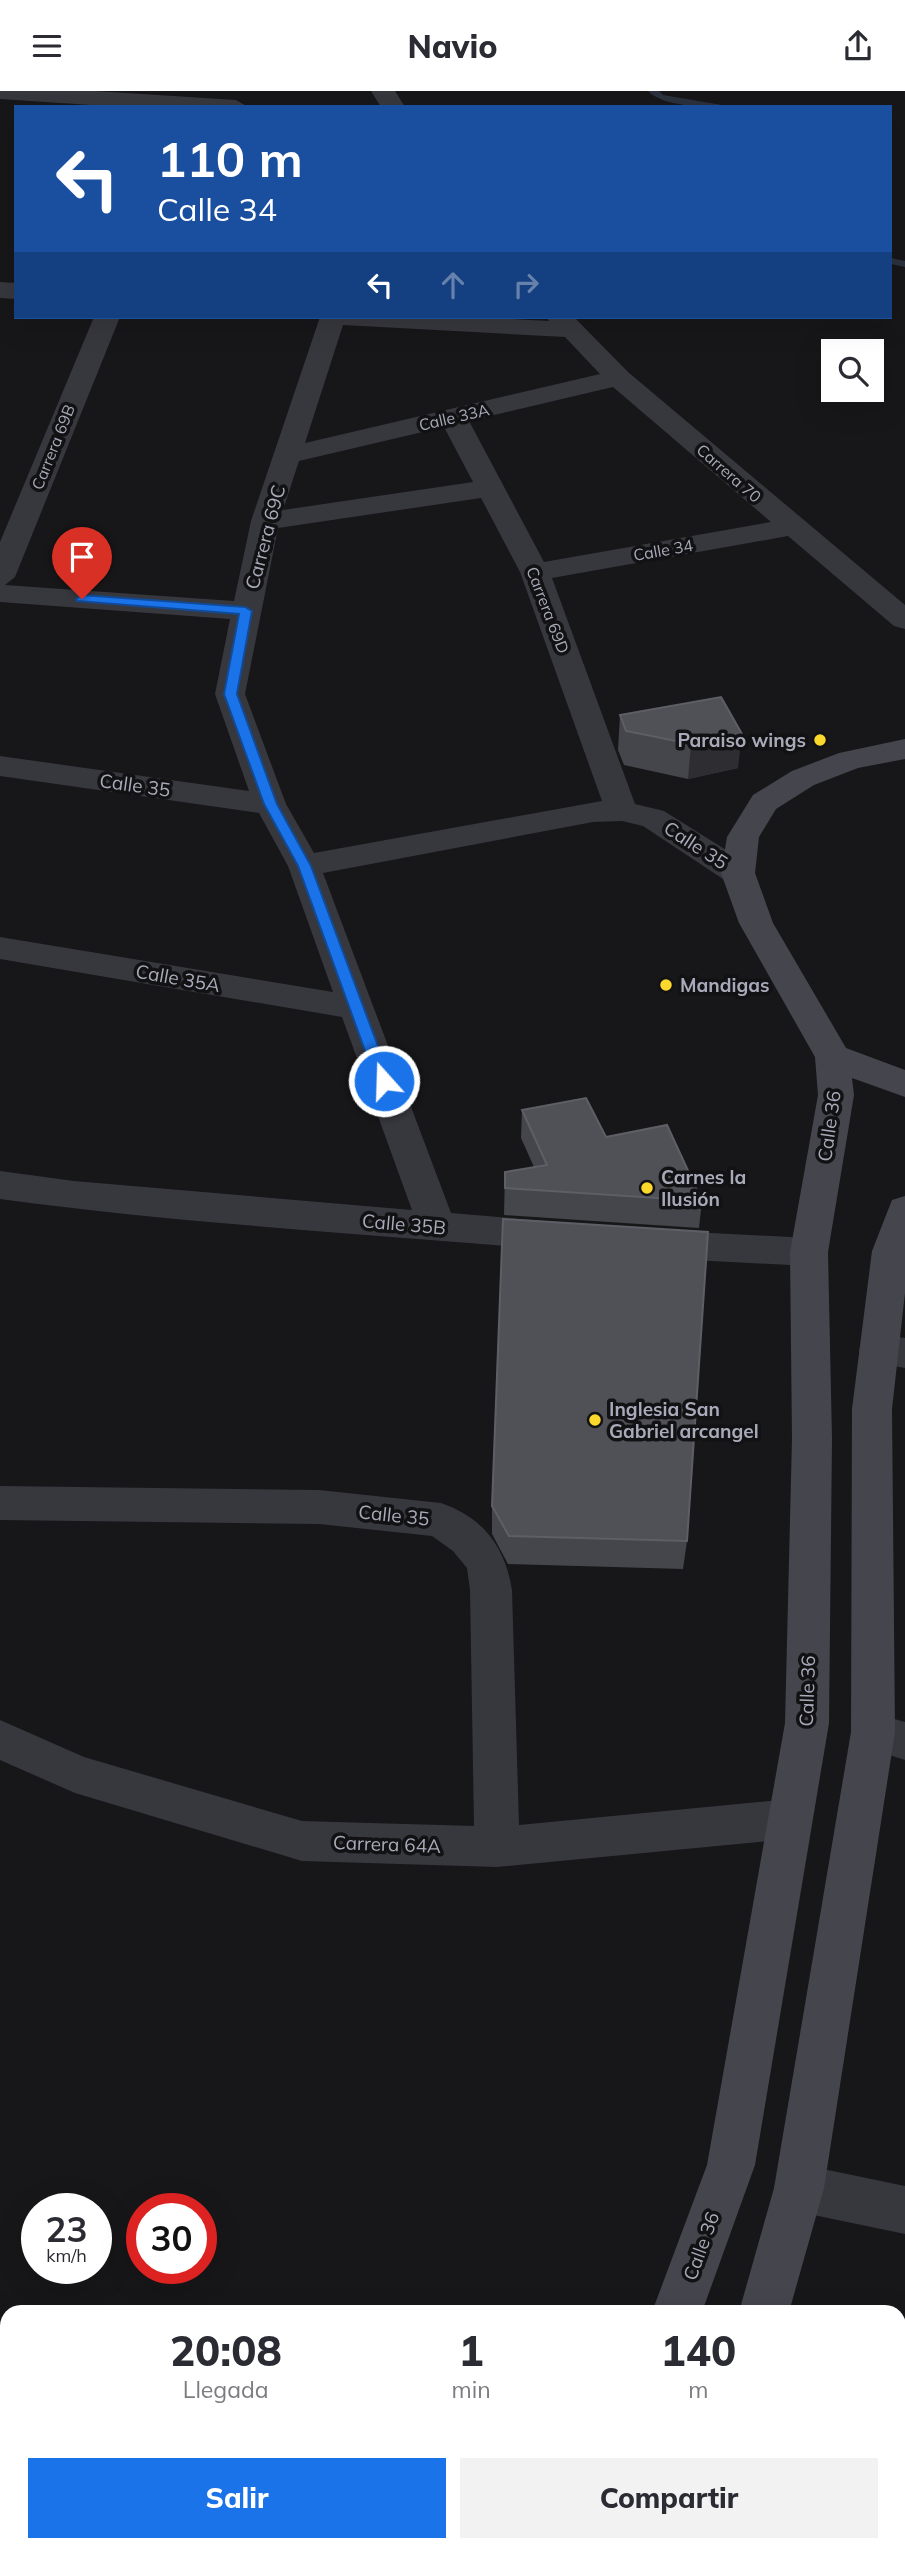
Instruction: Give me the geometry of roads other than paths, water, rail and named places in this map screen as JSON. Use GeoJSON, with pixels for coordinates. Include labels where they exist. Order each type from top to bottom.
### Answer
{"type":"FeatureCollection","features":[{"type":"Feature","properties":{"kind":"main road","name":"Calle 35"},"geometry":{"type":"LineString","coordinates":[[738,873],[743,837],[764,802],[803,778],[850,760],[905,749]]}},
{"type":"Feature","properties":{"kind":"main road"},"geometry":{"type":"LineString","coordinates":[[738,873],[756,923],[833,1057],[905,1084]]}},
{"type":"Feature","properties":{"kind":"main road","name":"Calle 36"},"geometry":{"type":"LineString","coordinates":[[680,2305],[731,2165],[807,1723],[812,1439],[809,1252],[836,1095],[833,1057]]}},
{"type":"Feature","properties":{"kind":"main road"},"geometry":{"type":"LineString","coordinates":[[766,2305],[799,2187],[889,1736],[872,1409],[891,1351],[891,1251],[905,1210]]}},
{"type":"Feature","properties":{"kind":"street"},"geometry":{"type":"LineString","coordinates":[[0,92],[204,105]]}},
{"type":"Feature","properties":{"kind":"street","name":"Carrera 69B"},"geometry":{"type":"LineString","coordinates":[[0,577],[106,319]]}},
{"type":"Feature","properties":{"kind":"street","name":"Carrera 69C"},"geometry":{"type":"LineString","coordinates":[[333,319],[290,455],[265,521],[230,694],[270,804],[304,866],[437,1227]]}},
{"type":"Feature","properties":{"kind":"street"},"geometry":{"type":"LineString","coordinates":[[412,319],[568,323]]}},
{"type":"Feature","properties":{"kind":"street","name":"Carrera 70"},"geometry":{"type":"LineString","coordinates":[[568,323],[618,378],[905,620]]}},
{"type":"Feature","properties":{"kind":"street","name":"Calle 33A"},"geometry":{"type":"LineString","coordinates":[[290,455],[618,378]]}},
{"type":"Feature","properties":{"kind":"street","name":"Carrera 69D"},"geometry":{"type":"LineString","coordinates":[[453,418],[535,572],[622,811]]}},
{"type":"Feature","properties":{"kind":"street"},"geometry":{"type":"LineString","coordinates":[[265,521],[491,488]]}},
{"type":"Feature","properties":{"kind":"street","name":"Calle 34"},"geometry":{"type":"LineString","coordinates":[[535,572],[792,527]]}},
{"type":"Feature","properties":{"kind":"street"},"geometry":{"type":"LineString","coordinates":[[0,593],[245,611]]}},
{"type":"Feature","properties":{"kind":"street","name":"Calle 35"},"geometry":{"type":"LineString","coordinates":[[0,767],[270,804]]}},
{"type":"Feature","properties":{"kind":"street","name":"Calle 35"},"geometry":{"type":"LineString","coordinates":[[304,866],[593,812],[622,811],[653,818],[738,873]]}},
{"type":"Feature","properties":{"kind":"street","name":"Calle 35A"},"geometry":{"type":"LineString","coordinates":[[0,948],[357,1008]]}},
{"type":"Feature","properties":{"kind":"street","name":"Calle 35B"},"geometry":{"type":"LineString","coordinates":[[0,1185],[74,1195],[437,1227],[809,1252]]}},
{"type":"Feature","properties":{"kind":"street","name":"Calle 35"},"geometry":{"type":"LineString","coordinates":[[0,1503],[319,1507],[441,1520],[468,1539],[487,1563],[491,1590],[496,1847]]}},
{"type":"Feature","properties":{"kind":"street","name":"Carrera 64A"},"geometry":{"type":"LineString","coordinates":[[0,1739],[75,1774],[302,1841],[496,1847],[790,1819]]}},
{"type":"Feature","properties":{"kind":"street"},"geometry":{"type":"LineString","coordinates":[[799,2187],[905,2210]]}},
{"type":"Feature","properties":{"kind":"waterway"},"geometry":{"type":"LineString","coordinates":[[653,91],[660,97],[715,105]]}},
{"type":"Feature","properties":{"kind":"waterway"},"geometry":{"type":"LineString","coordinates":[[892,261],[905,264]]}},
{"type":"Feature","properties":{"kind":"place","name":"Paraiso wings"},"geometry":{"type":"Point","coordinates":[820,740]}},
{"type":"Feature","properties":{"kind":"place","name":"Mandigas"},"geometry":{"type":"Point","coordinates":[666,985]}},
{"type":"Feature","properties":{"kind":"place","name":"Carnes la Ilusión"},"geometry":{"type":"Point","coordinates":[647,1188]}},
{"type":"Feature","properties":{"kind":"place","name":"Inglesia San Gabriel arcangel"},"geometry":{"type":"Point","coordinates":[595,1420]}}]}
